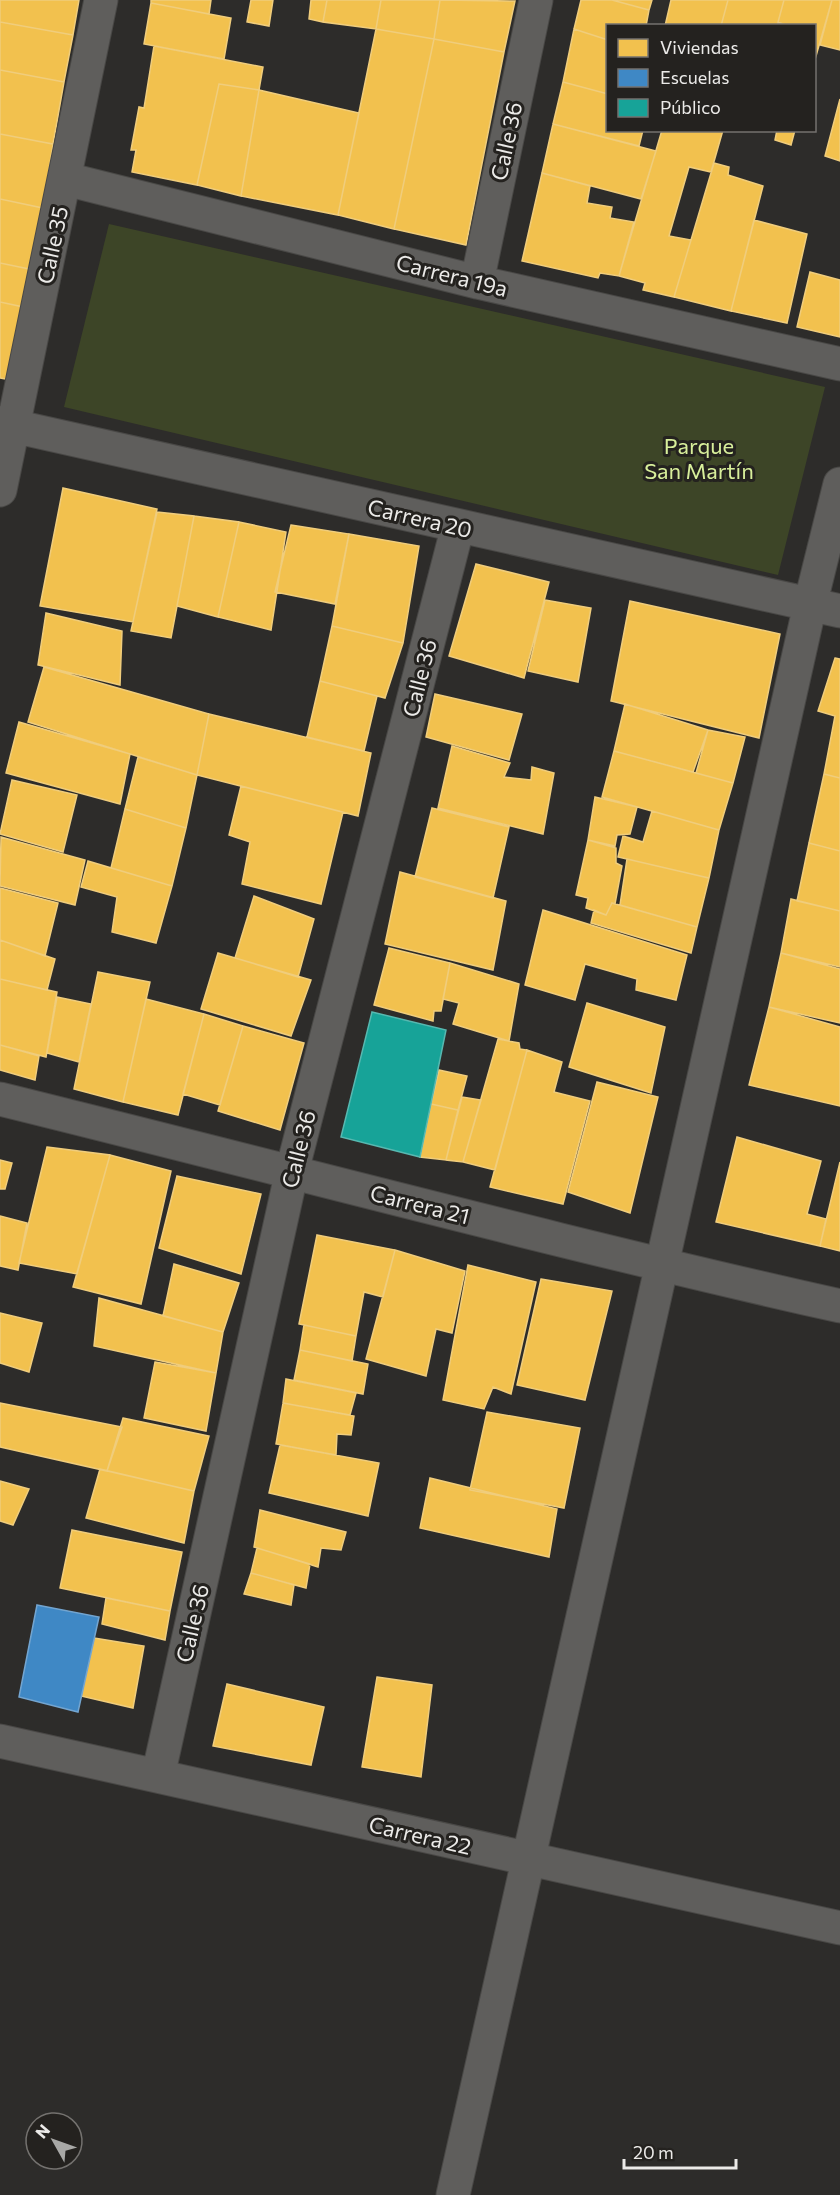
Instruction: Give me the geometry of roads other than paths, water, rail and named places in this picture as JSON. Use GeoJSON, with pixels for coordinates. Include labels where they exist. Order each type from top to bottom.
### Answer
{"type":"FeatureCollection","features":[{"type":"Feature","properties":{"kind":"street","name":"Calle 35"},"geometry":{"type":"LineString","coordinates":[[0,490],[7,425],[66,179],[101,0]]}},
{"type":"Feature","properties":{"kind":"street","name":"Calle 36"},"geometry":{"type":"LineString","coordinates":[[477,282],[536,0]]}},
{"type":"Feature","properties":{"kind":"street","name":"Carrera 19a"},"geometry":{"type":"LineString","coordinates":[[66,179],[477,282],[840,364]]}},
{"type":"Feature","properties":{"kind":"street","name":"Carrera 20"},"geometry":{"type":"LineString","coordinates":[[7,425],[825,608]]}},
{"type":"Feature","properties":{"kind":"street"},"geometry":{"type":"LineString","coordinates":[[453,2195],[662,1266],[825,608],[840,484]]}},
{"type":"Feature","properties":{"kind":"street","name":"Calle 36"},"geometry":{"type":"LineString","coordinates":[[158,1776],[292,1171],[458,526]]}},
{"type":"Feature","properties":{"kind":"street","name":"Carrera 21"},"geometry":{"type":"LineString","coordinates":[[0,1100],[292,1171],[662,1266],[840,1306]]}},
{"type":"Feature","properties":{"kind":"street","name":"Carrera 22"},"geometry":{"type":"LineString","coordinates":[[0,1742],[840,1928]]}},
{"type":"Feature","properties":{"kind":"park label","name":"Parque San Martín"},"geometry":{"type":"Point","coordinates":[699,458]}}]}
